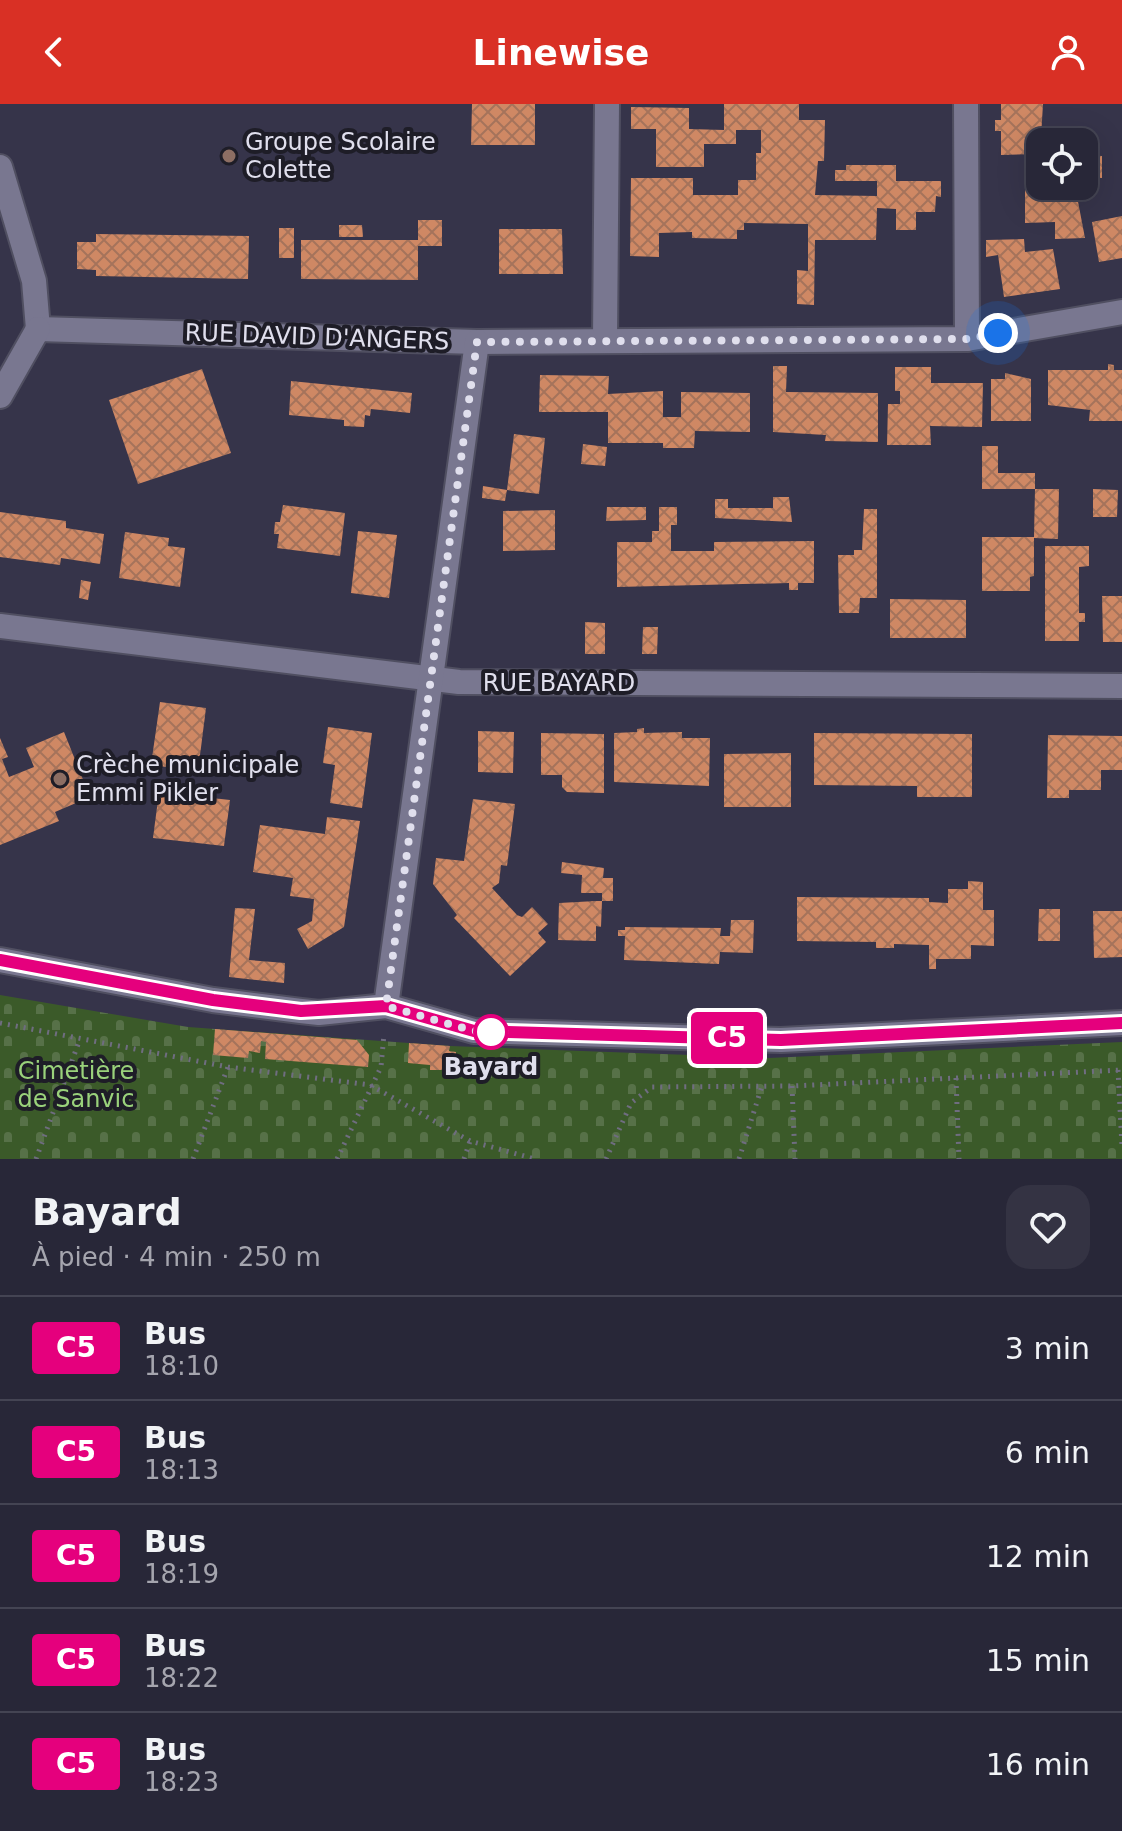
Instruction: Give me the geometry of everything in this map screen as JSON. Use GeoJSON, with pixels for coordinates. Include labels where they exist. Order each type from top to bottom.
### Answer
{"type":"FeatureCollection","features":[{"type":"Feature","properties":{"kind":"street"},"geometry":{"type":"LineString","coordinates":[[605,340],[607,104]]}},
{"type":"Feature","properties":{"kind":"street"},"geometry":{"type":"LineString","coordinates":[[966,104],[967,339]]}},
{"type":"Feature","properties":{"kind":"street"},"geometry":{"type":"LineString","coordinates":[[0,167],[34,281],[38,329],[0,396]]}},
{"type":"Feature","properties":{"kind":"street","name":"RUE DAVID D'ANGERS"},"geometry":{"type":"LineString","coordinates":[[38,329],[477,342],[967,339],[1122,312]]}},
{"type":"Feature","properties":{"kind":"street"},"geometry":{"type":"LineString","coordinates":[[386,1006],[477,342]]}},
{"type":"Feature","properties":{"kind":"street","name":"RUE BAYARD"},"geometry":{"type":"LineString","coordinates":[[0,626],[431,680],[1122,686]]}},
{"type":"Feature","properties":{"kind":"street"},"geometry":{"type":"LineString","coordinates":[[0,960],[213,1000],[301,1011],[386,1006],[474,1031],[781,1040],[1122,1023]]}},
{"type":"Feature","properties":{"kind":"path"},"geometry":{"type":"LineString","coordinates":[[337,1159],[381,1067],[386,1006]]}},
{"type":"Feature","properties":{"kind":"path"},"geometry":{"type":"LineString","coordinates":[[0,1023],[228,1067],[370,1085],[470,1141],[535,1159]]}},
{"type":"Feature","properties":{"kind":"path"},"geometry":{"type":"LineString","coordinates":[[36,1159],[80,1039]]}},
{"type":"Feature","properties":{"kind":"path"},"geometry":{"type":"LineString","coordinates":[[193,1159],[228,1067]]}},
{"type":"Feature","properties":{"kind":"path"},"geometry":{"type":"LineString","coordinates":[[606,1159],[631,1103],[652,1087],[792,1086],[1120,1070],[1122,1146]]}},
{"type":"Feature","properties":{"kind":"path"},"geometry":{"type":"LineString","coordinates":[[956,1078],[959,1159]]}},
{"type":"Feature","properties":{"kind":"path"},"geometry":{"type":"LineString","coordinates":[[739,1159],[762,1086]]}},
{"type":"Feature","properties":{"kind":"path"},"geometry":{"type":"LineString","coordinates":[[792,1086],[795,1159]]}},
{"type":"Feature","properties":{"kind":"path"},"geometry":{"type":"LineString","coordinates":[[464,1159],[470,1141]]}},
{"type":"Feature","properties":{"kind":"green space","name":"Cimetière de Sanvic"},"geometry":{"type":"Polygon","coordinates":[[[0,995],[188,1027],[450,1046],[769,1058],[1122,1042],[1122,1159],[0,1159],[0,995]]]}},
{"type":"Feature","properties":{"kind":"building"},"geometry":{"type":"Polygon","coordinates":[[[472,104],[535,104],[535,145],[471,145],[472,104]]]}},
{"type":"Feature","properties":{"kind":"building"},"geometry":{"type":"Polygon","coordinates":[[[724,104],[799,104],[799,120],[825,120],[824,161],[818,161],[815,195],[877,196],[877,181],[835,181],[835,170],[846,170],[846,165],[896,165],[896,181],[941,181],[941,197],[936,196],[935,212],[916,212],[916,230],[896,230],[896,209],[877,208],[876,240],[815,240],[814,305],[797,304],[797,270],[808,271],[808,224],[744,223],[744,230],[737,230],[737,239],[692,238],[692,232],[659,233],[659,257],[630,256],[631,178],[693,178],[693,195],[738,195],[738,180],[756,180],[756,153],[761,153],[761,130],[736,130],[736,144],[704,144],[704,167],[656,167],[656,129],[631,129],[631,107],[689,108],[689,129],[724,130],[724,104]]]}},
{"type":"Feature","properties":{"kind":"building"},"geometry":{"type":"Polygon","coordinates":[[[1001,104],[1043,104],[1042,128],[1026,128],[1026,154],[1001,155],[1001,131],[995,131],[995,120],[1001,120],[1001,104]]]}},
{"type":"Feature","properties":{"kind":"building"},"geometry":{"type":"Polygon","coordinates":[[[1098,156],[1102,156],[1102,178],[1098,178],[1098,156]]]}},
{"type":"Feature","properties":{"kind":"building"},"geometry":{"type":"Polygon","coordinates":[[[1026,178],[1026,200],[1078,200],[1085,238],[1055,239],[1055,222],[1025,223],[1026,178]]]}},
{"type":"Feature","properties":{"kind":"building"},"geometry":{"type":"Polygon","coordinates":[[[1122,216],[1122,258],[1099,262],[1092,222],[1122,216]]]}},
{"type":"Feature","properties":{"kind":"building"},"geometry":{"type":"Polygon","coordinates":[[[418,220],[442,220],[442,246],[418,246],[418,280],[301,279],[301,240],[418,240],[418,220]]]}},
{"type":"Feature","properties":{"kind":"building"},"geometry":{"type":"Polygon","coordinates":[[[339,225],[362,225],[363,237],[339,237],[339,225]]]}},
{"type":"Feature","properties":{"kind":"building"},"geometry":{"type":"Polygon","coordinates":[[[279,228],[294,228],[294,258],[279,258],[279,228]]]}},
{"type":"Feature","properties":{"kind":"building"},"geometry":{"type":"Polygon","coordinates":[[[499,229],[562,229],[563,274],[499,274],[499,229]]]}},
{"type":"Feature","properties":{"kind":"building"},"geometry":{"type":"Polygon","coordinates":[[[96,234],[249,236],[248,279],[96,276],[96,270],[77,269],[77,242],[96,242],[96,234]]]}},
{"type":"Feature","properties":{"kind":"building"},"geometry":{"type":"Polygon","coordinates":[[[1024,239],[1025,252],[1053,249],[1060,289],[1004,297],[998,255],[986,257],[986,240],[1024,239]]]}},
{"type":"Feature","properties":{"kind":"building"},"geometry":{"type":"Polygon","coordinates":[[[1108,364],[1114,365],[1114,370],[1122,370],[1122,421],[1089,421],[1090,410],[1048,405],[1048,370],[1108,370],[1108,364]]]}},
{"type":"Feature","properties":{"kind":"building"},"geometry":{"type":"Polygon","coordinates":[[[773,366],[787,366],[786,392],[878,393],[878,442],[825,441],[826,435],[773,432],[773,366]]]}},
{"type":"Feature","properties":{"kind":"building"},"geometry":{"type":"Polygon","coordinates":[[[895,367],[931,367],[931,383],[983,383],[982,427],[930,426],[931,445],[887,445],[888,404],[900,404],[900,391],[895,391],[895,367]]]}},
{"type":"Feature","properties":{"kind":"building"},"geometry":{"type":"Polygon","coordinates":[[[202,369],[231,453],[138,484],[109,400],[202,369]]]}},
{"type":"Feature","properties":{"kind":"building"},"geometry":{"type":"Polygon","coordinates":[[[1005,373],[1031,379],[1031,421],[991,421],[991,379],[1005,379],[1005,373]]]}},
{"type":"Feature","properties":{"kind":"building"},"geometry":{"type":"Polygon","coordinates":[[[540,375],[609,376],[608,394],[663,391],[663,417],[681,417],[681,392],[750,393],[750,432],[695,431],[694,448],[663,448],[663,443],[608,443],[608,412],[539,412],[540,375]]]}},
{"type":"Feature","properties":{"kind":"building"},"geometry":{"type":"Polygon","coordinates":[[[291,381],[412,393],[410,413],[371,409],[370,416],[365,415],[364,427],[344,426],[344,420],[289,415],[291,381]]]}},
{"type":"Feature","properties":{"kind":"building"},"geometry":{"type":"Polygon","coordinates":[[[514,434],[545,438],[539,494],[507,490],[514,434]]]}},
{"type":"Feature","properties":{"kind":"building"},"geometry":{"type":"Polygon","coordinates":[[[583,444],[607,447],[605,466],[581,464],[583,444]]]}},
{"type":"Feature","properties":{"kind":"building"},"geometry":{"type":"Polygon","coordinates":[[[982,446],[998,446],[998,473],[1035,473],[1035,489],[982,489],[982,446]]]}},
{"type":"Feature","properties":{"kind":"building"},"geometry":{"type":"Polygon","coordinates":[[[483,486],[507,490],[505,501],[482,498],[483,486]]]}},
{"type":"Feature","properties":{"kind":"building"},"geometry":{"type":"Polygon","coordinates":[[[1035,489],[1059,489],[1058,539],[1034,538],[1034,576],[1030,577],[1030,591],[982,591],[982,537],[1034,537],[1035,489]]]}},
{"type":"Feature","properties":{"kind":"building"},"geometry":{"type":"Polygon","coordinates":[[[1093,489],[1118,490],[1117,517],[1093,517],[1093,489]]]}},
{"type":"Feature","properties":{"kind":"building"},"geometry":{"type":"Polygon","coordinates":[[[773,497],[789,497],[792,522],[715,518],[715,499],[728,499],[728,508],[773,508],[773,497]]]}},
{"type":"Feature","properties":{"kind":"building"},"geometry":{"type":"Polygon","coordinates":[[[283,505],[345,513],[340,556],[277,548],[279,534],[274,534],[275,522],[280,522],[283,505]]]}},
{"type":"Feature","properties":{"kind":"building"},"geometry":{"type":"Polygon","coordinates":[[[607,507],[646,507],[646,520],[606,521],[607,507]]]}},
{"type":"Feature","properties":{"kind":"building"},"geometry":{"type":"Polygon","coordinates":[[[659,507],[677,507],[677,525],[671,525],[671,551],[714,551],[714,542],[814,541],[814,583],[798,583],[798,590],[789,590],[789,583],[617,587],[617,542],[652,542],[652,531],[659,531],[659,507]]]}},
{"type":"Feature","properties":{"kind":"building"},"geometry":{"type":"Polygon","coordinates":[[[864,509],[877,509],[877,598],[860,598],[859,613],[839,613],[838,555],[854,555],[854,550],[862,550],[864,509]]]}},
{"type":"Feature","properties":{"kind":"building"},"geometry":{"type":"Polygon","coordinates":[[[555,510],[555,550],[503,551],[503,511],[555,510]]]}},
{"type":"Feature","properties":{"kind":"building"},"geometry":{"type":"Polygon","coordinates":[[[0,512],[66,521],[66,528],[104,534],[100,564],[61,558],[60,565],[0,557],[0,512]]]}},
{"type":"Feature","properties":{"kind":"building"},"geometry":{"type":"Polygon","coordinates":[[[358,531],[397,535],[389,598],[351,593],[358,531]]]}},
{"type":"Feature","properties":{"kind":"building"},"geometry":{"type":"Polygon","coordinates":[[[125,532],[169,538],[168,546],[185,548],[180,587],[119,578],[125,532]]]}},
{"type":"Feature","properties":{"kind":"building"},"geometry":{"type":"Polygon","coordinates":[[[1045,546],[1089,546],[1089,566],[1079,567],[1079,613],[1085,613],[1085,622],[1079,622],[1079,641],[1045,641],[1045,546]]]}},
{"type":"Feature","properties":{"kind":"building"},"geometry":{"type":"Polygon","coordinates":[[[81,580],[91,582],[88,600],[79,598],[81,580]]]}},
{"type":"Feature","properties":{"kind":"building"},"geometry":{"type":"Polygon","coordinates":[[[1102,596],[1122,596],[1122,642],[1103,642],[1102,596]]]}},
{"type":"Feature","properties":{"kind":"building"},"geometry":{"type":"Polygon","coordinates":[[[890,599],[966,600],[966,638],[890,638],[890,599]]]}},
{"type":"Feature","properties":{"kind":"building"},"geometry":{"type":"Polygon","coordinates":[[[585,622],[605,623],[605,654],[585,654],[585,622]]]}},
{"type":"Feature","properties":{"kind":"building"},"geometry":{"type":"Polygon","coordinates":[[[643,627],[658,627],[657,654],[642,654],[643,627]]]}},
{"type":"Feature","properties":{"kind":"building"},"geometry":{"type":"Polygon","coordinates":[[[160,702],[206,708],[198,771],[151,765],[160,702]]]}},
{"type":"Feature","properties":{"kind":"building"},"geometry":{"type":"Polygon","coordinates":[[[328,727],[372,733],[362,808],[330,803],[335,765],[323,763],[328,727]]]}},
{"type":"Feature","properties":{"kind":"building"},"geometry":{"type":"Polygon","coordinates":[[[644,728],[644,733],[682,732],[682,738],[710,738],[709,786],[614,782],[614,733],[637,732],[637,729],[644,728]]]}},
{"type":"Feature","properties":{"kind":"building"},"geometry":{"type":"Polygon","coordinates":[[[478,731],[514,732],[513,773],[478,772],[478,731]]]}},
{"type":"Feature","properties":{"kind":"building"},"geometry":{"type":"Polygon","coordinates":[[[64,732],[90,797],[55,812],[59,821],[0,845],[0,738],[8,757],[2,759],[9,777],[34,767],[26,748],[64,732]]]}},
{"type":"Feature","properties":{"kind":"building"},"geometry":{"type":"Polygon","coordinates":[[[541,733],[604,734],[604,793],[567,792],[562,787],[562,775],[541,775],[541,733]]]}},
{"type":"Feature","properties":{"kind":"building"},"geometry":{"type":"Polygon","coordinates":[[[814,733],[972,734],[972,797],[917,797],[917,786],[814,785],[814,733]]]}},
{"type":"Feature","properties":{"kind":"building"},"geometry":{"type":"Polygon","coordinates":[[[1048,735],[1122,736],[1122,770],[1101,770],[1101,790],[1069,790],[1069,798],[1047,798],[1048,735]]]}},
{"type":"Feature","properties":{"kind":"building"},"geometry":{"type":"Polygon","coordinates":[[[791,753],[791,807],[724,807],[724,754],[791,753]]]}},
{"type":"Feature","properties":{"kind":"building"},"geometry":{"type":"Polygon","coordinates":[[[159,792],[230,800],[224,846],[153,838],[159,792]]]}},
{"type":"Feature","properties":{"kind":"building"},"geometry":{"type":"Polygon","coordinates":[[[473,799],[515,804],[507,866],[501,865],[499,883],[492,888],[517,915],[522,917],[532,907],[548,924],[538,933],[546,942],[510,976],[454,918],[457,915],[433,884],[436,858],[464,861],[473,799]]]}},
{"type":"Feature","properties":{"kind":"building"},"geometry":{"type":"Polygon","coordinates":[[[327,817],[360,821],[344,927],[308,949],[297,929],[312,921],[314,899],[290,896],[293,878],[253,872],[260,825],[325,834],[327,817]]]}},
{"type":"Feature","properties":{"kind":"building"},"geometry":{"type":"Polygon","coordinates":[[[562,862],[604,868],[603,878],[613,878],[613,901],[602,901],[602,893],[581,893],[582,875],[561,873],[562,862]]]}},
{"type":"Feature","properties":{"kind":"building"},"geometry":{"type":"Polygon","coordinates":[[[968,881],[983,882],[983,910],[994,910],[994,946],[971,945],[971,959],[936,959],[936,969],[929,969],[929,945],[894,944],[894,948],[876,948],[876,942],[797,941],[797,897],[929,898],[929,902],[948,903],[948,889],[968,889],[968,881]]]}},
{"type":"Feature","properties":{"kind":"building"},"geometry":{"type":"Polygon","coordinates":[[[602,901],[601,927],[596,926],[596,941],[558,940],[559,903],[602,901]]]}},
{"type":"Feature","properties":{"kind":"building"},"geometry":{"type":"Polygon","coordinates":[[[235,908],[255,909],[249,960],[285,963],[284,983],[229,977],[235,908]]]}},
{"type":"Feature","properties":{"kind":"building"},"geometry":{"type":"Polygon","coordinates":[[[1039,909],[1060,909],[1060,941],[1038,941],[1039,909]]]}},
{"type":"Feature","properties":{"kind":"building"},"geometry":{"type":"Polygon","coordinates":[[[1093,911],[1122,911],[1122,957],[1094,958],[1093,911]]]}},
{"type":"Feature","properties":{"kind":"building"},"geometry":{"type":"Polygon","coordinates":[[[731,920],[754,920],[753,953],[720,952],[719,964],[624,960],[625,936],[618,936],[618,930],[625,930],[625,927],[721,928],[720,936],[730,936],[731,920]]]}},
{"type":"Feature","properties":{"kind":"building"},"geometry":{"type":"Polygon","coordinates":[[[215,1029],[357,1040],[369,1055],[368,1067],[265,1059],[266,1042],[261,1041],[260,1053],[249,1051],[248,1058],[213,1055],[215,1029]]]}},
{"type":"Feature","properties":{"kind":"building"},"geometry":{"type":"Polygon","coordinates":[[[409,1043],[450,1046],[449,1051],[456,1052],[455,1067],[430,1070],[430,1065],[408,1063],[409,1043]]]}},
{"type":"Feature","properties":{"kind":"bus line","name":"C5"},"geometry":{"type":"LineString","coordinates":[[0,960],[213,1000],[301,1011],[319,1013],[386,1006],[474,1031],[781,1040],[1122,1023]]}},
{"type":"Feature","properties":{"kind":"place","name":"Groupe Scolaire Colette"},"geometry":{"type":"Point","coordinates":[229,156]}},
{"type":"Feature","properties":{"kind":"place","name":"Crèche municipale Emmi Pikler"},"geometry":{"type":"Point","coordinates":[60,779]}},
{"type":"Feature","properties":{"kind":"place","name":"Bayard"},"geometry":{"type":"Point","coordinates":[491,1032]}},
{"type":"Feature","properties":{"kind":"route"},"geometry":{"type":"LineString","coordinates":[[491,1032],[505,1032],[474,1031],[386,1006],[477,342],[967,339],[998,333]]}}]}
